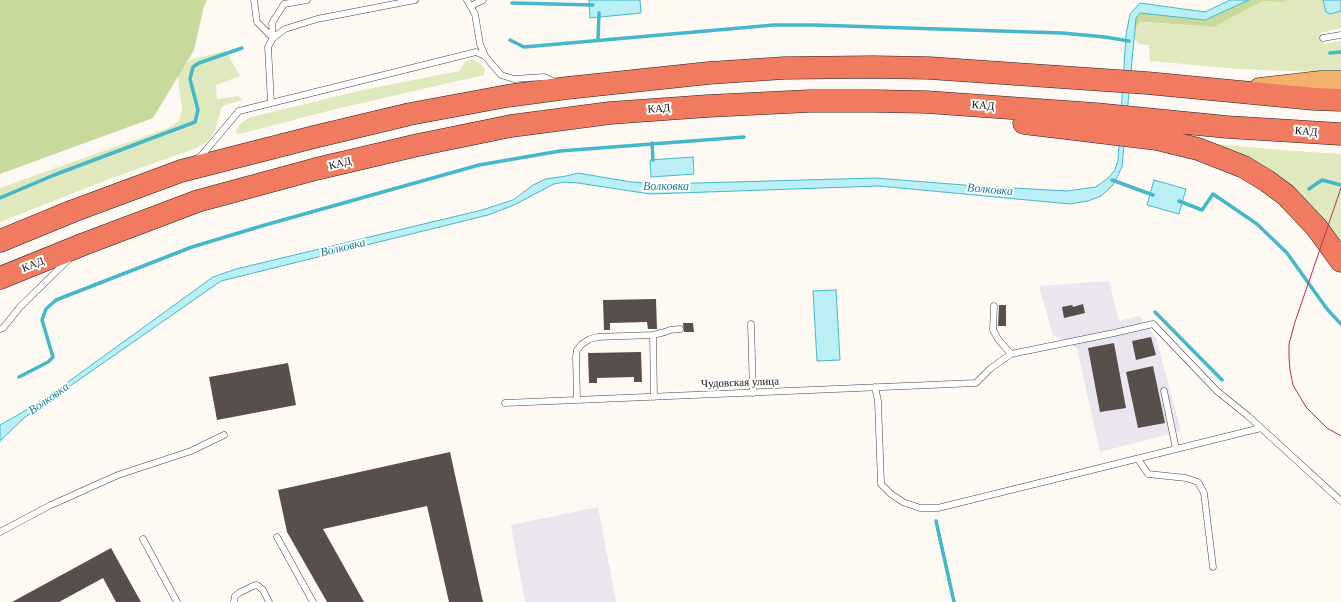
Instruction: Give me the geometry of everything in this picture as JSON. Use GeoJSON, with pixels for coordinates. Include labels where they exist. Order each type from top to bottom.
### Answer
{"type":"FeatureCollection","features":[{"type":"Feature","properties":{"kind":"highway"},"geometry":{"type":"LineString","coordinates":[[0,241],[73,211],[181,171],[410,114],[507,96],[709,72],[784,68],[929,68],[1147,83],[1314,99],[1341,100]]}},
{"type":"Feature","properties":{"kind":"highway","name":"КАД"},"geometry":{"type":"LineString","coordinates":[[0,278],[84,244],[198,201],[316,169],[418,144],[511,126],[610,113],[724,105],[810,102],[926,102],[973,106],[1002,120],[1094,122],[1144,127],[1227,127],[1341,134]]}},
{"type":"Feature","properties":{"kind":"highway"},"geometry":{"type":"LineString","coordinates":[[1144,127],[1244,167],[1267,181],[1286,195],[1317,228],[1341,261]]}},
{"type":"Feature","properties":{"kind":"main road"},"geometry":{"type":"LineString","coordinates":[[1232,91],[1321,81],[1341,81]]}},
{"type":"Feature","properties":{"kind":"lane"},"geometry":{"type":"LineString","coordinates":[[254,0],[257,22],[274,38]]}},
{"type":"Feature","properties":{"kind":"lane"},"geometry":{"type":"LineString","coordinates":[[274,38],[272,23],[284,4],[307,0]]}},
{"type":"Feature","properties":{"kind":"lane"},"geometry":{"type":"LineString","coordinates":[[271,103],[268,47],[274,38],[285,29],[317,19],[383,3],[415,0]]}},
{"type":"Feature","properties":{"kind":"lane"},"geometry":{"type":"LineString","coordinates":[[467,0],[475,14],[480,44],[485,56],[501,75],[514,79],[544,77],[567,88]]}},
{"type":"Feature","properties":{"kind":"lane"},"geometry":{"type":"LineString","coordinates":[[471,6],[483,0]]}},
{"type":"Feature","properties":{"kind":"lane"},"geometry":{"type":"LineString","coordinates":[[1323,38],[1341,35]]}},
{"type":"Feature","properties":{"kind":"lane"},"geometry":{"type":"LineString","coordinates":[[181,171],[201,156],[239,111],[476,52],[485,56]]}},
{"type":"Feature","properties":{"kind":"lane"},"geometry":{"type":"LineString","coordinates":[[0,329],[3,328],[20,307],[84,244]]}},
{"type":"Feature","properties":{"kind":"lane"},"geometry":{"type":"LineString","coordinates":[[994,306],[993,330],[1010,354],[1153,324],[1217,392],[1248,416],[1341,501]]}},
{"type":"Feature","properties":{"kind":"lane"},"geometry":{"type":"LineString","coordinates":[[751,324],[753,393]]}},
{"type":"Feature","properties":{"kind":"lane"},"geometry":{"type":"LineString","coordinates":[[577,400],[576,357],[582,344],[597,337],[653,335],[680,329]]}},
{"type":"Feature","properties":{"kind":"lane"},"geometry":{"type":"LineString","coordinates":[[653,335],[654,397]]}},
{"type":"Feature","properties":{"kind":"lane","name":"Чудовская улица"},"geometry":{"type":"LineString","coordinates":[[504,403],[976,383],[1010,354]]}},
{"type":"Feature","properties":{"kind":"lane"},"geometry":{"type":"LineString","coordinates":[[875,387],[878,401],[881,484],[891,494],[903,502],[920,508],[938,508],[1261,428]]}},
{"type":"Feature","properties":{"kind":"lane"},"geometry":{"type":"LineString","coordinates":[[1164,391],[1176,449]]}},
{"type":"Feature","properties":{"kind":"lane"},"geometry":{"type":"LineString","coordinates":[[0,532],[51,505],[118,475],[191,451],[224,435]]}},
{"type":"Feature","properties":{"kind":"lane"},"geometry":{"type":"LineString","coordinates":[[1138,458],[1148,474],[1186,478],[1198,482],[1204,493],[1213,567]]}},
{"type":"Feature","properties":{"kind":"lane"},"geometry":{"type":"LineString","coordinates":[[277,537],[313,602]]}},
{"type":"Feature","properties":{"kind":"lane"},"geometry":{"type":"LineString","coordinates":[[143,539],[177,602]]}},
{"type":"Feature","properties":{"kind":"lane"},"geometry":{"type":"LineString","coordinates":[[234,602],[239,593],[253,586],[257,586],[263,590],[269,602]]}},
{"type":"Feature","properties":{"kind":"shaded area"},"geometry":{"type":"Polygon","coordinates":[[[1109,281],[1119,321],[1139,316],[1156,338],[1181,431],[1100,452],[1077,348],[1053,335],[1039,286],[1109,281]]]}},
{"type":"Feature","properties":{"kind":"shaded area"},"geometry":{"type":"Polygon","coordinates":[[[598,507],[616,602],[525,602],[511,525],[598,507]]]}},
{"type":"Feature","properties":{"kind":"green space"},"geometry":{"type":"Polygon","coordinates":[[[0,0],[207,0],[204,6],[194,50],[153,118],[0,174],[0,0]]]}},
{"type":"Feature","properties":{"kind":"green space"},"geometry":{"type":"Polygon","coordinates":[[[1249,0],[1287,0],[1281,2],[1263,1],[1214,27],[1140,22],[1135,29],[1136,18],[1140,13],[1205,20],[1249,0]]]}},
{"type":"Feature","properties":{"kind":"green space"},"geometry":{"type":"Polygon","coordinates":[[[1287,0],[1323,0],[1326,11],[1330,14],[1341,11],[1341,28],[1321,33],[1324,44],[1341,41],[1341,73],[1238,69],[1150,61],[1149,45],[1139,44],[1135,40],[1135,29],[1140,22],[1214,27],[1263,1],[1281,2],[1287,0]]]}},
{"type":"Feature","properties":{"kind":"green space"},"geometry":{"type":"Polygon","coordinates":[[[226,51],[240,76],[216,85],[217,99],[238,96],[243,100],[222,106],[215,131],[207,142],[194,149],[109,179],[0,222],[0,188],[168,128],[179,121],[182,111],[177,70],[192,59],[226,51]]]}},
{"type":"Feature","properties":{"kind":"green space"},"geometry":{"type":"Polygon","coordinates":[[[474,60],[481,64],[485,70],[484,75],[340,108],[239,134],[236,133],[239,125],[251,117],[363,90],[459,71],[465,62],[474,60]]]}},
{"type":"Feature","properties":{"kind":"green space"},"geometry":{"type":"Polygon","coordinates":[[[1204,143],[1341,154],[1341,254],[1338,250],[1204,143]]]}},
{"type":"Feature","properties":{"kind":"water"},"geometry":{"type":"Polygon","coordinates":[[[589,0],[640,0],[641,13],[590,18],[589,0]]]}},
{"type":"Feature","properties":{"kind":"water","name":"Волковка"},"geometry":{"type":"Polygon","coordinates":[[[1230,0],[1249,0],[1205,20],[1140,13],[1136,18],[1122,167],[1113,185],[1101,196],[1088,201],[1070,204],[879,186],[650,194],[578,183],[564,182],[554,184],[514,205],[488,215],[221,281],[24,418],[0,441],[0,425],[23,412],[68,382],[213,277],[236,269],[482,210],[513,200],[533,185],[546,179],[578,173],[631,182],[661,184],[875,178],[1067,191],[1096,187],[1108,178],[1115,170],[1118,160],[1126,35],[1130,14],[1140,3],[1205,12],[1230,0]]]}},
{"type":"Feature","properties":{"kind":"water"},"geometry":{"type":"Polygon","coordinates":[[[1323,0],[1341,0],[1341,11],[1330,14],[1326,12],[1323,0]]]}},
{"type":"Feature","properties":{"kind":"water"},"geometry":{"type":"Polygon","coordinates":[[[693,157],[694,174],[651,177],[650,160],[693,157]]]}},
{"type":"Feature","properties":{"kind":"water"},"geometry":{"type":"Polygon","coordinates":[[[1154,180],[1186,189],[1179,214],[1147,205],[1154,180]]]}},
{"type":"Feature","properties":{"kind":"water"},"geometry":{"type":"Polygon","coordinates":[[[836,290],[840,360],[817,361],[813,291],[836,290]]]}},
{"type":"Feature","properties":{"kind":"building"},"geometry":{"type":"Polygon","coordinates":[[[656,299],[657,329],[648,329],[647,322],[610,323],[610,330],[604,330],[603,300],[656,299]]]}},
{"type":"Feature","properties":{"kind":"building"},"geometry":{"type":"Polygon","coordinates":[[[1083,304],[1085,313],[1064,318],[1062,307],[1072,305],[1073,307],[1083,304]]]}},
{"type":"Feature","properties":{"kind":"building"},"geometry":{"type":"Polygon","coordinates":[[[999,305],[1006,305],[1006,326],[998,326],[999,305]]]}},
{"type":"Feature","properties":{"kind":"building"},"geometry":{"type":"Polygon","coordinates":[[[683,323],[693,323],[694,332],[684,332],[683,323]]]}},
{"type":"Feature","properties":{"kind":"building"},"geometry":{"type":"Polygon","coordinates":[[[1151,337],[1156,355],[1136,360],[1132,341],[1151,337]]]}},
{"type":"Feature","properties":{"kind":"building"},"geometry":{"type":"Polygon","coordinates":[[[1114,343],[1126,408],[1100,412],[1088,348],[1114,343]]]}},
{"type":"Feature","properties":{"kind":"building"},"geometry":{"type":"Polygon","coordinates":[[[641,352],[642,382],[634,382],[634,377],[597,378],[597,383],[589,383],[588,353],[641,352]]]}},
{"type":"Feature","properties":{"kind":"building"},"geometry":{"type":"Polygon","coordinates":[[[288,363],[296,405],[217,420],[209,377],[288,363]]]}},
{"type":"Feature","properties":{"kind":"building"},"geometry":{"type":"Polygon","coordinates":[[[1153,366],[1165,423],[1138,428],[1126,372],[1153,366]]]}},
{"type":"Feature","properties":{"kind":"building"},"geometry":{"type":"Polygon","coordinates":[[[450,452],[483,602],[449,602],[427,506],[323,529],[364,602],[327,602],[287,532],[278,490],[450,452]]]}},
{"type":"Feature","properties":{"kind":"building"},"geometry":{"type":"Polygon","coordinates":[[[111,548],[141,602],[116,602],[103,578],[59,602],[12,602],[111,548]]]}},
{"type":"Feature","properties":{"kind":"waterway"},"geometry":{"type":"LineString","coordinates":[[512,3],[593,5]]}},
{"type":"Feature","properties":{"kind":"waterway"},"geometry":{"type":"LineString","coordinates":[[598,40],[599,13]]}},
{"type":"Feature","properties":{"kind":"waterway"},"geometry":{"type":"LineString","coordinates":[[510,40],[524,47],[774,25],[814,25],[1062,33],[1129,41]]}},
{"type":"Feature","properties":{"kind":"waterway"},"geometry":{"type":"LineString","coordinates":[[0,198],[54,175],[195,122],[198,110],[190,79],[193,67],[199,63],[242,48]]}},
{"type":"Feature","properties":{"kind":"waterway"},"geometry":{"type":"LineString","coordinates":[[1330,53],[1341,52]]}},
{"type":"Feature","properties":{"kind":"waterway"},"geometry":{"type":"LineString","coordinates":[[19,377],[48,362],[53,357],[42,320],[46,309],[56,300],[192,247],[479,165],[560,151],[744,137]]}},
{"type":"Feature","properties":{"kind":"waterway"},"geometry":{"type":"LineString","coordinates":[[652,143],[653,160]]}},
{"type":"Feature","properties":{"kind":"waterway"},"geometry":{"type":"LineString","coordinates":[[1112,180],[1153,195]]}},
{"type":"Feature","properties":{"kind":"waterway"},"geometry":{"type":"LineString","coordinates":[[1309,189],[1322,180],[1341,185]]}},
{"type":"Feature","properties":{"kind":"waterway"},"geometry":{"type":"LineString","coordinates":[[1179,201],[1202,210],[1213,194],[1257,224],[1287,253],[1327,309],[1341,324]]}},
{"type":"Feature","properties":{"kind":"waterway"},"geometry":{"type":"LineString","coordinates":[[1155,312],[1222,380]]}},
{"type":"Feature","properties":{"kind":"waterway"},"geometry":{"type":"LineString","coordinates":[[936,521],[954,602]]}},
{"type":"Feature","properties":{"kind":"tram line"},"geometry":{"type":"LineString","coordinates":[[1341,188],[1295,322],[1289,344],[1290,370],[1293,385],[1306,407],[1327,428],[1341,436]]}}]}
